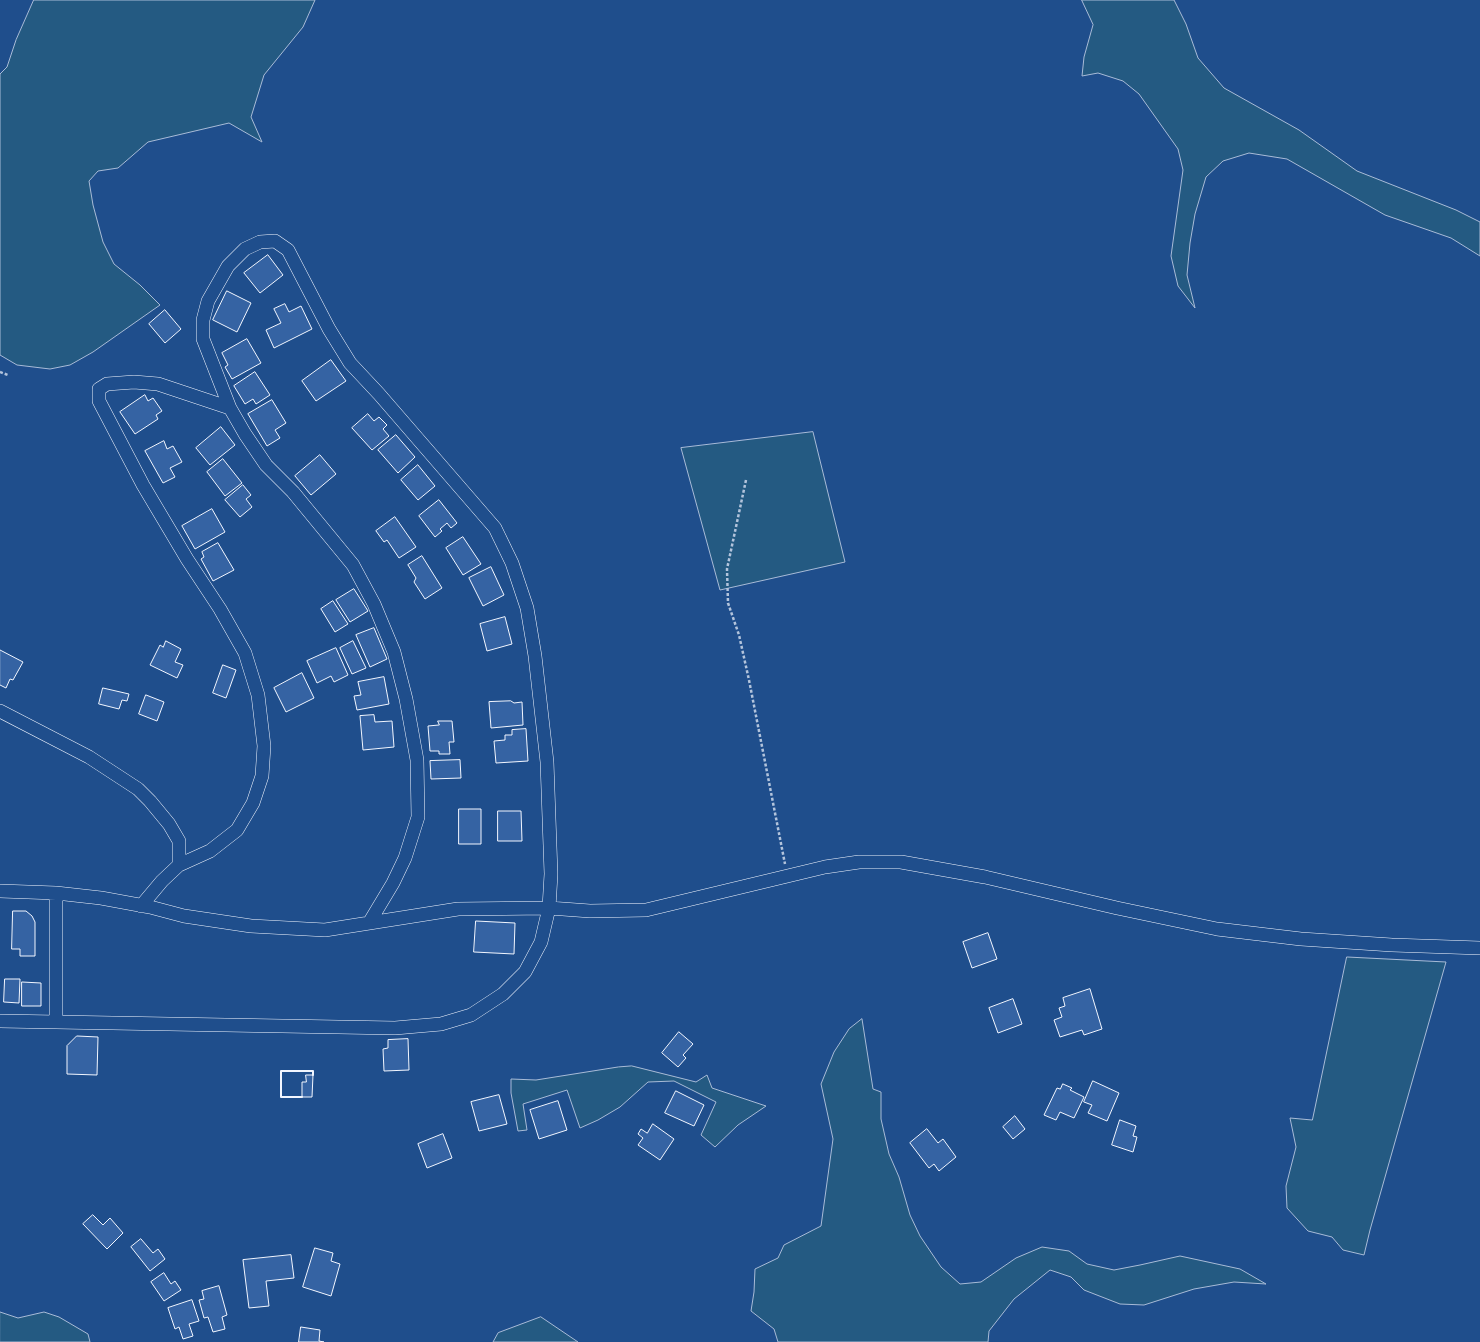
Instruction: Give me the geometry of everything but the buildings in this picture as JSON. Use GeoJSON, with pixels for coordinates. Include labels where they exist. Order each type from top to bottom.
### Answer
{"type":"FeatureCollection","features":[{"type":"Feature","properties":{"kind":"street"},"geometry":{"type":"LineString","coordinates":[[0,1021],[395,1028],[441,1024],[471,1015],[490,1004],[503,994],[525,972],[541,942],[549,908],[551,874],[547,762],[535,656],[527,608],[512,563],[495,528],[379,394],[350,363],[329,329],[288,250],[275,241],[260,242],[245,249],[228,266],[208,301],[203,320],[203,340],[230,408],[245,434],[266,465],[293,492],[353,565],[374,604],[394,652],[406,699],[417,760],[418,817],[406,858],[369,923]]}},
{"type":"Feature","properties":{"kind":"street"},"geometry":{"type":"LineString","coordinates":[[141,906],[162,882],[179,866],[210,850],[237,830],[253,803],[262,776],[264,746],[258,695],[245,653],[220,609],[187,559],[143,485],[99,401],[99,389],[107,384],[134,382],[158,384],[230,408]]}},
{"type":"Feature","properties":{"kind":"street"},"geometry":{"type":"LineString","coordinates":[[0,711],[89,757],[138,790],[150,801],[169,824],[179,841],[179,866]]}},
{"type":"Feature","properties":{"kind":"street"},"geometry":{"type":"LineString","coordinates":[[0,891],[101,898],[184,916],[266,927],[325,930],[458,909],[549,908],[590,911],[646,910],[825,867],[859,862],[901,862],[985,877],[1117,908],[1217,929],[1301,939],[1392,945],[1480,948]]}},
{"type":"Feature","properties":{"kind":"street"},"geometry":{"type":"LineString","coordinates":[[56,894],[56,1022]]}},
{"type":"Feature","properties":{"kind":"path"},"geometry":{"type":"LineString","coordinates":[[0,372],[8,374]]}},
{"type":"Feature","properties":{"kind":"path"},"geometry":{"type":"LineString","coordinates":[[746,480],[727,569],[728,603],[739,635],[749,680],[788,876]]}},
{"type":"Feature","properties":{"kind":"shaded area"},"geometry":{"type":"Polygon","coordinates":[[[34,0],[315,0],[303,27],[264,75],[251,117],[262,142],[229,123],[148,142],[118,168],[98,171],[89,181],[93,205],[103,242],[114,264],[140,285],[160,305],[93,352],[70,365],[50,369],[17,365],[0,355],[0,74],[7,67],[16,40],[34,0]]]}},
{"type":"Feature","properties":{"kind":"shaded area"},"geometry":{"type":"Polygon","coordinates":[[[1082,0],[1174,0],[1186,24],[1198,58],[1224,88],[1299,130],[1357,171],[1456,210],[1480,222],[1480,256],[1451,238],[1385,215],[1287,159],[1249,153],[1223,161],[1206,177],[1195,214],[1187,275],[1195,308],[1178,286],[1171,256],[1183,170],[1178,149],[1139,94],[1123,81],[1098,73],[1082,76],[1084,57],[1093,25],[1082,0]]]}},
{"type":"Feature","properties":{"kind":"shaded area"},"geometry":{"type":"Polygon","coordinates":[[[813,432],[845,562],[720,590],[681,448],[813,432]]]}},
{"type":"Feature","properties":{"kind":"shaded area"},"geometry":{"type":"Polygon","coordinates":[[[1347,957],[1446,962],[1364,1255],[1343,1250],[1332,1237],[1308,1231],[1287,1208],[1286,1186],[1296,1147],[1290,1118],[1312,1120],[1347,957]]]}},
{"type":"Feature","properties":{"kind":"shaded area"},"geometry":{"type":"Polygon","coordinates":[[[862,1019],[873,1089],[881,1092],[881,1119],[889,1154],[899,1177],[910,1215],[920,1236],[941,1267],[960,1284],[981,1282],[1016,1258],[1042,1247],[1069,1251],[1087,1264],[1114,1270],[1180,1256],[1240,1269],[1266,1284],[1234,1282],[1194,1289],[1144,1305],[1120,1304],[1084,1290],[1071,1277],[1050,1270],[1014,1299],[989,1331],[988,1342],[778,1342],[774,1329],[751,1311],[755,1269],[778,1258],[784,1245],[821,1226],[833,1139],[821,1084],[834,1052],[849,1029],[862,1019]]]}},
{"type":"Feature","properties":{"kind":"shaded area"},"geometry":{"type":"Polygon","coordinates":[[[632,1066],[696,1082],[707,1075],[712,1088],[766,1106],[738,1125],[715,1147],[701,1135],[716,1102],[674,1081],[648,1082],[620,1107],[598,1120],[580,1128],[567,1090],[523,1104],[527,1130],[518,1131],[511,1093],[511,1079],[536,1080],[632,1066]]]}},
{"type":"Feature","properties":{"kind":"shaded area"},"geometry":{"type":"Polygon","coordinates":[[[0,1312],[18,1318],[44,1312],[59,1317],[88,1334],[90,1342],[0,1342],[0,1312]]]}},
{"type":"Feature","properties":{"kind":"shaded area"},"geometry":{"type":"Polygon","coordinates":[[[541,1317],[578,1342],[493,1342],[498,1333],[541,1317]]]}},
{"type":"Feature","properties":{"kind":"wall"},"geometry":{"type":"LineString","coordinates":[[302,1097],[281,1097],[281,1071],[313,1071],[313,1075]]}}]}
